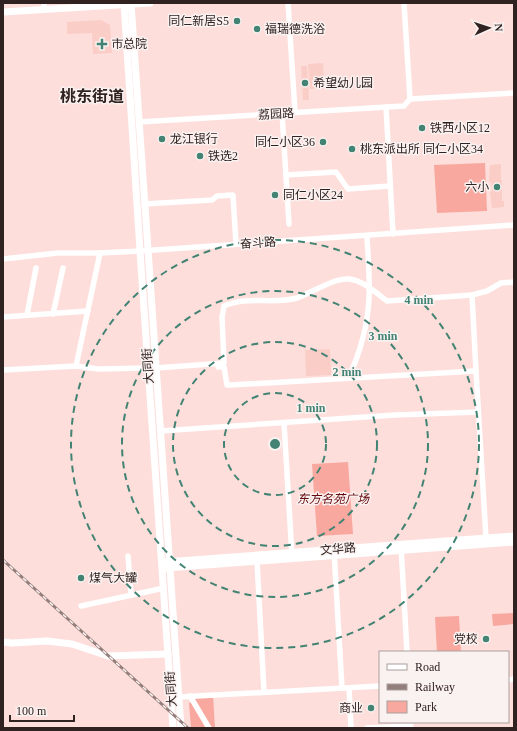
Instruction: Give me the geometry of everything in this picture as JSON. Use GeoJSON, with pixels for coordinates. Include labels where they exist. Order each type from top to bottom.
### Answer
{"type":"FeatureCollection","features":[{"type":"Feature","properties":{"kind":"main road"},"geometry":{"type":"LineString","coordinates":[[3,8],[44,4],[82,3]]}},
{"type":"Feature","properties":{"kind":"main road"},"geometry":{"type":"LineString","coordinates":[[3,12],[150,3]]}},
{"type":"Feature","properties":{"kind":"main road","name":"大同街"},"geometry":{"type":"LineString","coordinates":[[128,4],[139,122],[144,204],[144,250]]}},
{"type":"Feature","properties":{"kind":"main road","name":"大同街"},"geometry":{"type":"LineString","coordinates":[[128,4],[153,369],[162,565],[173,728]]}},
{"type":"Feature","properties":{"kind":"main road","name":"大同街"},"geometry":{"type":"LineString","coordinates":[[153,369],[160,431],[180,728]]}},
{"type":"Feature","properties":{"kind":"main road","name":"文华路"},"geometry":{"type":"LineString","coordinates":[[401,547],[514,536]]}},
{"type":"Feature","properties":{"kind":"main road","name":"文华路"},"geometry":{"type":"LineString","coordinates":[[170,564],[401,547],[514,542]]}},
{"type":"Feature","properties":{"kind":"main road","name":"文华路"},"geometry":{"type":"LineString","coordinates":[[170,564],[257,561],[292,556]]}},
{"type":"Feature","properties":{"kind":"main road"},"geometry":{"type":"LineString","coordinates":[[162,565],[170,564]]}},
{"type":"Feature","properties":{"kind":"main road"},"geometry":{"type":"LineString","coordinates":[[3,642],[12,643],[47,641],[72,644],[108,656],[168,654]]}},
{"type":"Feature","properties":{"kind":"street"},"geometry":{"type":"LineString","coordinates":[[288,3],[295,112]]}},
{"type":"Feature","properties":{"kind":"street"},"geometry":{"type":"LineString","coordinates":[[404,3],[410,99],[514,93]]}},
{"type":"Feature","properties":{"kind":"street","name":"荔园路"},"geometry":{"type":"LineString","coordinates":[[139,122],[404,106],[410,99]]}},
{"type":"Feature","properties":{"kind":"street"},"geometry":{"type":"LineString","coordinates":[[386,107],[393,234]]}},
{"type":"Feature","properties":{"kind":"street"},"geometry":{"type":"LineString","coordinates":[[282,113],[289,224]]}},
{"type":"Feature","properties":{"kind":"street"},"geometry":{"type":"LineString","coordinates":[[286,175],[336,172],[348,189],[390,186]]}},
{"type":"Feature","properties":{"kind":"street"},"geometry":{"type":"LineString","coordinates":[[144,204],[212,200],[217,196],[233,195],[236,244]]}},
{"type":"Feature","properties":{"kind":"street","name":"奋斗路"},"geometry":{"type":"LineString","coordinates":[[3,259],[58,253],[100,253],[514,225]]}},
{"type":"Feature","properties":{"kind":"street"},"geometry":{"type":"LineString","coordinates":[[348,378],[355,364],[369,305],[370,288],[367,236]]}},
{"type":"Feature","properties":{"kind":"street"},"geometry":{"type":"LineString","coordinates":[[76,366],[100,253]]}},
{"type":"Feature","properties":{"kind":"street"},"geometry":{"type":"LineString","coordinates":[[27,316],[36,268]]}},
{"type":"Feature","properties":{"kind":"street"},"geometry":{"type":"LineString","coordinates":[[53,314],[63,268]]}},
{"type":"Feature","properties":{"kind":"street"},"geometry":{"type":"LineString","coordinates":[[153,369],[224,363],[222,317],[224,306],[231,302],[245,300],[281,301],[296,298],[336,281],[346,279],[355,280],[370,288],[387,301],[472,295],[487,291],[501,283],[514,282]]}},
{"type":"Feature","properties":{"kind":"street"},"geometry":{"type":"LineString","coordinates":[[472,295],[486,538]]}},
{"type":"Feature","properties":{"kind":"street"},"geometry":{"type":"LineString","coordinates":[[3,317],[88,311]]}},
{"type":"Feature","properties":{"kind":"street"},"geometry":{"type":"LineString","coordinates":[[3,370],[76,366],[98,369],[153,369],[224,366],[227,385],[476,371]]}},
{"type":"Feature","properties":{"kind":"street"},"geometry":{"type":"LineString","coordinates":[[160,431],[395,415],[478,412]]}},
{"type":"Feature","properties":{"kind":"street"},"geometry":{"type":"LineString","coordinates":[[284,423],[292,556]]}},
{"type":"Feature","properties":{"kind":"street"},"geometry":{"type":"LineString","coordinates":[[401,547],[407,651]]}},
{"type":"Feature","properties":{"kind":"street"},"geometry":{"type":"LineString","coordinates":[[334,552],[342,688]]}},
{"type":"Feature","properties":{"kind":"street"},"geometry":{"type":"LineString","coordinates":[[128,556],[131,595]]}},
{"type":"Feature","properties":{"kind":"street"},"geometry":{"type":"LineString","coordinates":[[257,561],[264,692]]}},
{"type":"Feature","properties":{"kind":"street"},"geometry":{"type":"LineString","coordinates":[[81,606],[164,588]]}},
{"type":"Feature","properties":{"kind":"street"},"geometry":{"type":"LineString","coordinates":[[179,697],[379,686]]}},
{"type":"Feature","properties":{"kind":"street"},"geometry":{"type":"LineString","coordinates":[[349,688],[351,728]]}},
{"type":"Feature","properties":{"kind":"street"},"geometry":{"type":"LineString","coordinates":[[190,696],[209,728]]}},
{"type":"Feature","properties":{"kind":"street"},"geometry":{"type":"LineString","coordinates":[[367,728],[411,725]]}},
{"type":"Feature","properties":{"kind":"shaded area","name":"市总院"},"geometry":{"type":"Polygon","coordinates":[[[101,20],[110,25],[112,53],[93,54],[92,33],[67,34],[67,22],[101,20]]]}},
{"type":"Feature","properties":{"kind":"shaded area"},"geometry":{"type":"Polygon","coordinates":[[[323,63],[324,89],[310,89],[308,64],[323,63]]]}},
{"type":"Feature","properties":{"kind":"shaded area","name":"希望幼儿园"},"geometry":{"type":"Polygon","coordinates":[[[301,66],[307,66],[309,100],[303,100],[301,66]]]}},
{"type":"Feature","properties":{"kind":"shaded area","name":"六小"},"geometry":{"type":"Polygon","coordinates":[[[501,164],[502,201],[504,201],[504,207],[492,208],[490,192],[492,191],[491,182],[489,182],[490,165],[501,164]]]}},
{"type":"Feature","properties":{"kind":"shaded area"},"geometry":{"type":"Polygon","coordinates":[[[330,349],[331,375],[306,376],[305,350],[330,349]]]}},
{"type":"Feature","properties":{"kind":"green space"},"geometry":{"type":"Polygon","coordinates":[[[485,163],[487,211],[437,213],[434,165],[485,163]]]}},
{"type":"Feature","properties":{"kind":"green space","name":"东方名苑广场"},"geometry":{"type":"Polygon","coordinates":[[[348,462],[353,534],[317,536],[312,464],[348,462]]]}},
{"type":"Feature","properties":{"kind":"green space"},"geometry":{"type":"Polygon","coordinates":[[[514,613],[514,624],[493,626],[492,614],[514,613]]]}},
{"type":"Feature","properties":{"kind":"green space"},"geometry":{"type":"Polygon","coordinates":[[[459,616],[461,651],[437,651],[435,617],[459,616]]]}},
{"type":"Feature","properties":{"kind":"green space"},"geometry":{"type":"Polygon","coordinates":[[[213,695],[215,728],[191,728],[189,703],[191,702],[190,696],[213,695]]]}},
{"type":"Feature","properties":{"kind":"railway"},"geometry":{"type":"LineString","coordinates":[[3,560],[188,728]]}},
{"type":"Feature","properties":{"kind":"place","name":"同仁新居S5"},"geometry":{"type":"Point","coordinates":[237,21]}},
{"type":"Feature","properties":{"kind":"place","name":"福瑞德洗浴"},"geometry":{"type":"Point","coordinates":[257,29]}},
{"type":"Feature","properties":{"kind":"place","name":"市总院"},"geometry":{"type":"Point","coordinates":[102,44]}},
{"type":"Feature","properties":{"kind":"place","name":"希望幼儿园"},"geometry":{"type":"Point","coordinates":[305,83]}},
{"type":"Feature","properties":{"kind":"place","name":"铁西小区12"},"geometry":{"type":"Point","coordinates":[422,128]}},
{"type":"Feature","properties":{"kind":"place","name":"龙江银行"},"geometry":{"type":"Point","coordinates":[162,139]}},
{"type":"Feature","properties":{"kind":"place","name":"同仁小区36"},"geometry":{"type":"Point","coordinates":[323,142]}},
{"type":"Feature","properties":{"kind":"place","name":"桃东派出所 同仁小区34"},"geometry":{"type":"Point","coordinates":[352,149]}},
{"type":"Feature","properties":{"kind":"place","name":"铁选2"},"geometry":{"type":"Point","coordinates":[200,156]}},
{"type":"Feature","properties":{"kind":"place","name":"六小"},"geometry":{"type":"Point","coordinates":[497,187]}},
{"type":"Feature","properties":{"kind":"place","name":"同仁小区24"},"geometry":{"type":"Point","coordinates":[275,195]}},
{"type":"Feature","properties":{"kind":"place","name":"煤气大罐"},"geometry":{"type":"Point","coordinates":[81,578]}},
{"type":"Feature","properties":{"kind":"place","name":"党校"},"geometry":{"type":"Point","coordinates":[486,639]}},
{"type":"Feature","properties":{"kind":"place","name":"商业"},"geometry":{"type":"Point","coordinates":[371,708]}},
{"type":"Feature","properties":{"kind":"district","name":"桃东街道"},"geometry":{"type":"Point","coordinates":[92,96]}}]}
